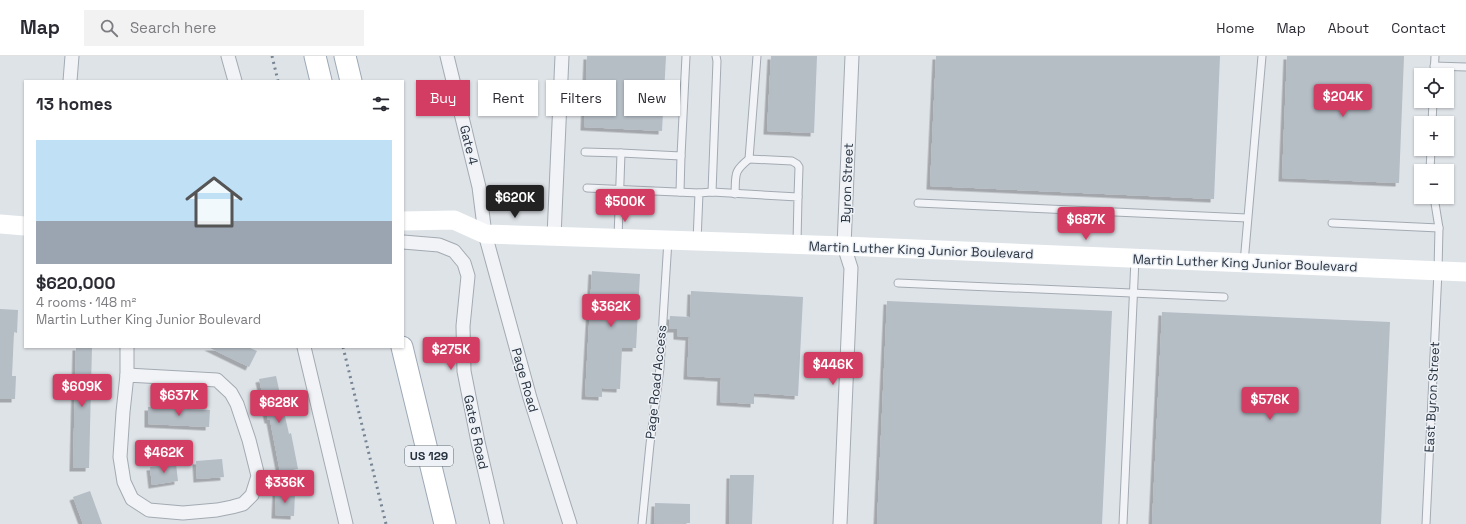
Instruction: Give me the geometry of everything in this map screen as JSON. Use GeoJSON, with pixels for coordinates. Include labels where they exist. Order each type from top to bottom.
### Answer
{"type":"FeatureCollection","features":[{"type":"Feature","properties":{"kind":"main road"},"geometry":{"type":"LineString","coordinates":[[316,56],[321,80]]}},
{"type":"Feature","properties":{"kind":"main road"},"geometry":{"type":"LineString","coordinates":[[345,56],[350,80]]}},
{"type":"Feature","properties":{"kind":"main road","name":"US 129"},"geometry":{"type":"LineString","coordinates":[[402,348],[445,524]]}},
{"type":"Feature","properties":{"kind":"street"},"geometry":{"type":"LineString","coordinates":[[70,80],[72,56]]}},
{"type":"Feature","properties":{"kind":"street"},"geometry":{"type":"LineString","coordinates":[[228,56],[235,80]]}},
{"type":"Feature","properties":{"kind":"street","name":"Gate 4"},"geometry":{"type":"LineString","coordinates":[[447,56],[479,187],[485,234]]}},
{"type":"Feature","properties":{"kind":"street"},"geometry":{"type":"LineString","coordinates":[[554,236],[562,56]]}},
{"type":"Feature","properties":{"kind":"street","name":"Byron Street"},"geometry":{"type":"LineString","coordinates":[[840,524],[851,268],[844,246],[852,56]]}},
{"type":"Feature","properties":{"kind":"street","name":"Martin Luther King Junior Boulevard"},"geometry":{"type":"LineString","coordinates":[[404,221],[454,220],[485,234],[844,246],[1466,272]]}},
{"type":"Feature","properties":{"kind":"street"},"geometry":{"type":"LineString","coordinates":[[0,224],[24,226]]}},
{"type":"Feature","properties":{"kind":"street","name":"Page Road"},"geometry":{"type":"LineString","coordinates":[[485,234],[530,398],[570,524]]}},
{"type":"Feature","properties":{"kind":"street","name":"Gate 5 Road"},"geometry":{"type":"LineString","coordinates":[[404,242],[439,245],[454,251],[464,263],[468,276],[463,326],[464,371],[478,442],[497,524]]}},
{"type":"Feature","properties":{"kind":"street"},"geometry":{"type":"LineString","coordinates":[[127,348],[127,375],[120,457],[124,482],[132,498],[149,510],[183,514],[217,510],[243,504],[252,495],[258,476],[249,440],[231,393],[217,380],[127,375]]}},
{"type":"Feature","properties":{"kind":"street"},"geometry":{"type":"LineString","coordinates":[[304,348],[346,524]]}},
{"type":"Feature","properties":{"kind":"lane"},"geometry":{"type":"LineString","coordinates":[[680,192],[686,56]]}},
{"type":"Feature","properties":{"kind":"lane"},"geometry":{"type":"LineString","coordinates":[[712,192],[716,56]]}},
{"type":"Feature","properties":{"kind":"lane"},"geometry":{"type":"LineString","coordinates":[[735,194],[736,172],[749,159],[757,56]]}},
{"type":"Feature","properties":{"kind":"lane"},"geometry":{"type":"LineString","coordinates":[[1244,263],[1262,56]]}},
{"type":"Feature","properties":{"kind":"lane"},"geometry":{"type":"LineString","coordinates":[[1435,56],[1434,66],[1466,67]]}},
{"type":"Feature","properties":{"kind":"lane"},"geometry":{"type":"LineString","coordinates":[[584,152],[681,156]]}},
{"type":"Feature","properties":{"kind":"lane"},"geometry":{"type":"LineString","coordinates":[[618,238],[621,153]]}},
{"type":"Feature","properties":{"kind":"lane"},"geometry":{"type":"LineString","coordinates":[[749,159],[792,161],[797,164],[799,168],[797,245]]}},
{"type":"Feature","properties":{"kind":"lane"},"geometry":{"type":"LineString","coordinates":[[587,188],[699,193],[712,192],[798,197]]}},
{"type":"Feature","properties":{"kind":"lane"},"geometry":{"type":"LineString","coordinates":[[697,241],[699,193]]}},
{"type":"Feature","properties":{"kind":"lane"},"geometry":{"type":"LineString","coordinates":[[918,203],[1247,218]]}},
{"type":"Feature","properties":{"kind":"lane","name":"East Byron Street"},"geometry":{"type":"LineString","coordinates":[[1426,524],[1438,271],[1439,228],[1435,204]]}},
{"type":"Feature","properties":{"kind":"lane"},"geometry":{"type":"LineString","coordinates":[[1332,223],[1439,228]]}},
{"type":"Feature","properties":{"kind":"lane","name":"Page Road Access"},"geometry":{"type":"LineString","coordinates":[[642,524],[660,368],[668,240]]}},
{"type":"Feature","properties":{"kind":"lane"},"geometry":{"type":"LineString","coordinates":[[1123,524],[1135,258]]}},
{"type":"Feature","properties":{"kind":"lane"},"geometry":{"type":"LineString","coordinates":[[898,282],[1224,297]]}},
{"type":"Feature","properties":{"kind":"building"},"geometry":{"type":"Polygon","coordinates":[[[587,56],[666,56],[665,80],[624,80],[624,116],[663,116],[662,131],[584,127],[584,116],[616,116],[616,80],[586,80],[587,56]]]}},
{"type":"Feature","properties":{"kind":"building"},"geometry":{"type":"Polygon","coordinates":[[[771,56],[817,56],[814,133],[767,131],[771,56]]]}},
{"type":"Feature","properties":{"kind":"building"},"geometry":{"type":"Polygon","coordinates":[[[936,56],[1220,56],[1214,199],[930,186],[936,56]]]}},
{"type":"Feature","properties":{"kind":"building"},"geometry":{"type":"Polygon","coordinates":[[[1287,56],[1404,56],[1399,183],[1282,178],[1287,56]]]}},
{"type":"Feature","properties":{"kind":"building"},"geometry":{"type":"Polygon","coordinates":[[[592,271],[640,274],[636,348],[622,348],[620,389],[602,388],[602,397],[585,396],[592,271]]]}},
{"type":"Feature","properties":{"kind":"building"},"geometry":{"type":"Polygon","coordinates":[[[691,291],[803,297],[798,396],[754,393],[754,404],[720,402],[721,378],[687,376],[689,337],[677,336],[677,329],[669,329],[670,316],[690,317],[691,291]]]}},
{"type":"Feature","properties":{"kind":"building"},"geometry":{"type":"Polygon","coordinates":[[[887,301],[1112,311],[1102,524],[877,524],[887,301]]]}},
{"type":"Feature","properties":{"kind":"building"},"geometry":{"type":"Polygon","coordinates":[[[0,309],[18,310],[17,333],[14,332],[12,376],[16,376],[15,399],[0,399],[0,309]]]}},
{"type":"Feature","properties":{"kind":"building"},"geometry":{"type":"Polygon","coordinates":[[[1162,312],[1390,322],[1381,524],[1152,524],[1162,312]]]}},
{"type":"Feature","properties":{"kind":"building"},"geometry":{"type":"Polygon","coordinates":[[[76,348],[92,348],[89,468],[73,468],[76,348]]]}},
{"type":"Feature","properties":{"kind":"building"},"geometry":{"type":"Polygon","coordinates":[[[210,348],[250,348],[257,351],[249,367],[210,348]]]}},
{"type":"Feature","properties":{"kind":"building"},"geometry":{"type":"Polygon","coordinates":[[[276,376],[289,434],[291,433],[298,469],[280,472],[270,420],[268,420],[259,379],[276,376]]]}},
{"type":"Feature","properties":{"kind":"building"},"geometry":{"type":"Polygon","coordinates":[[[148,407],[210,410],[209,427],[148,424],[148,407]]]}},
{"type":"Feature","properties":{"kind":"building"},"geometry":{"type":"Polygon","coordinates":[[[222,459],[224,477],[197,479],[196,461],[222,459]]]}},
{"type":"Feature","properties":{"kind":"building"},"geometry":{"type":"Polygon","coordinates":[[[176,464],[178,481],[152,485],[150,467],[176,464]]]}},
{"type":"Feature","properties":{"kind":"building"},"geometry":{"type":"Polygon","coordinates":[[[730,475],[754,475],[752,524],[729,524],[730,475]]]}},
{"type":"Feature","properties":{"kind":"building"},"geometry":{"type":"Polygon","coordinates":[[[90,491],[102,524],[83,524],[73,497],[90,491]]]}},
{"type":"Feature","properties":{"kind":"building"},"geometry":{"type":"Polygon","coordinates":[[[276,492],[295,492],[294,516],[275,515],[276,492]]]}},
{"type":"Feature","properties":{"kind":"building"},"geometry":{"type":"Polygon","coordinates":[[[655,503],[690,504],[690,523],[654,524],[655,503]]]}},
{"type":"Feature","properties":{"kind":"railway"},"geometry":{"type":"LineString","coordinates":[[272,56],[278,80]]}},
{"type":"Feature","properties":{"kind":"railway"},"geometry":{"type":"LineString","coordinates":[[343,348],[386,524]]}}]}
